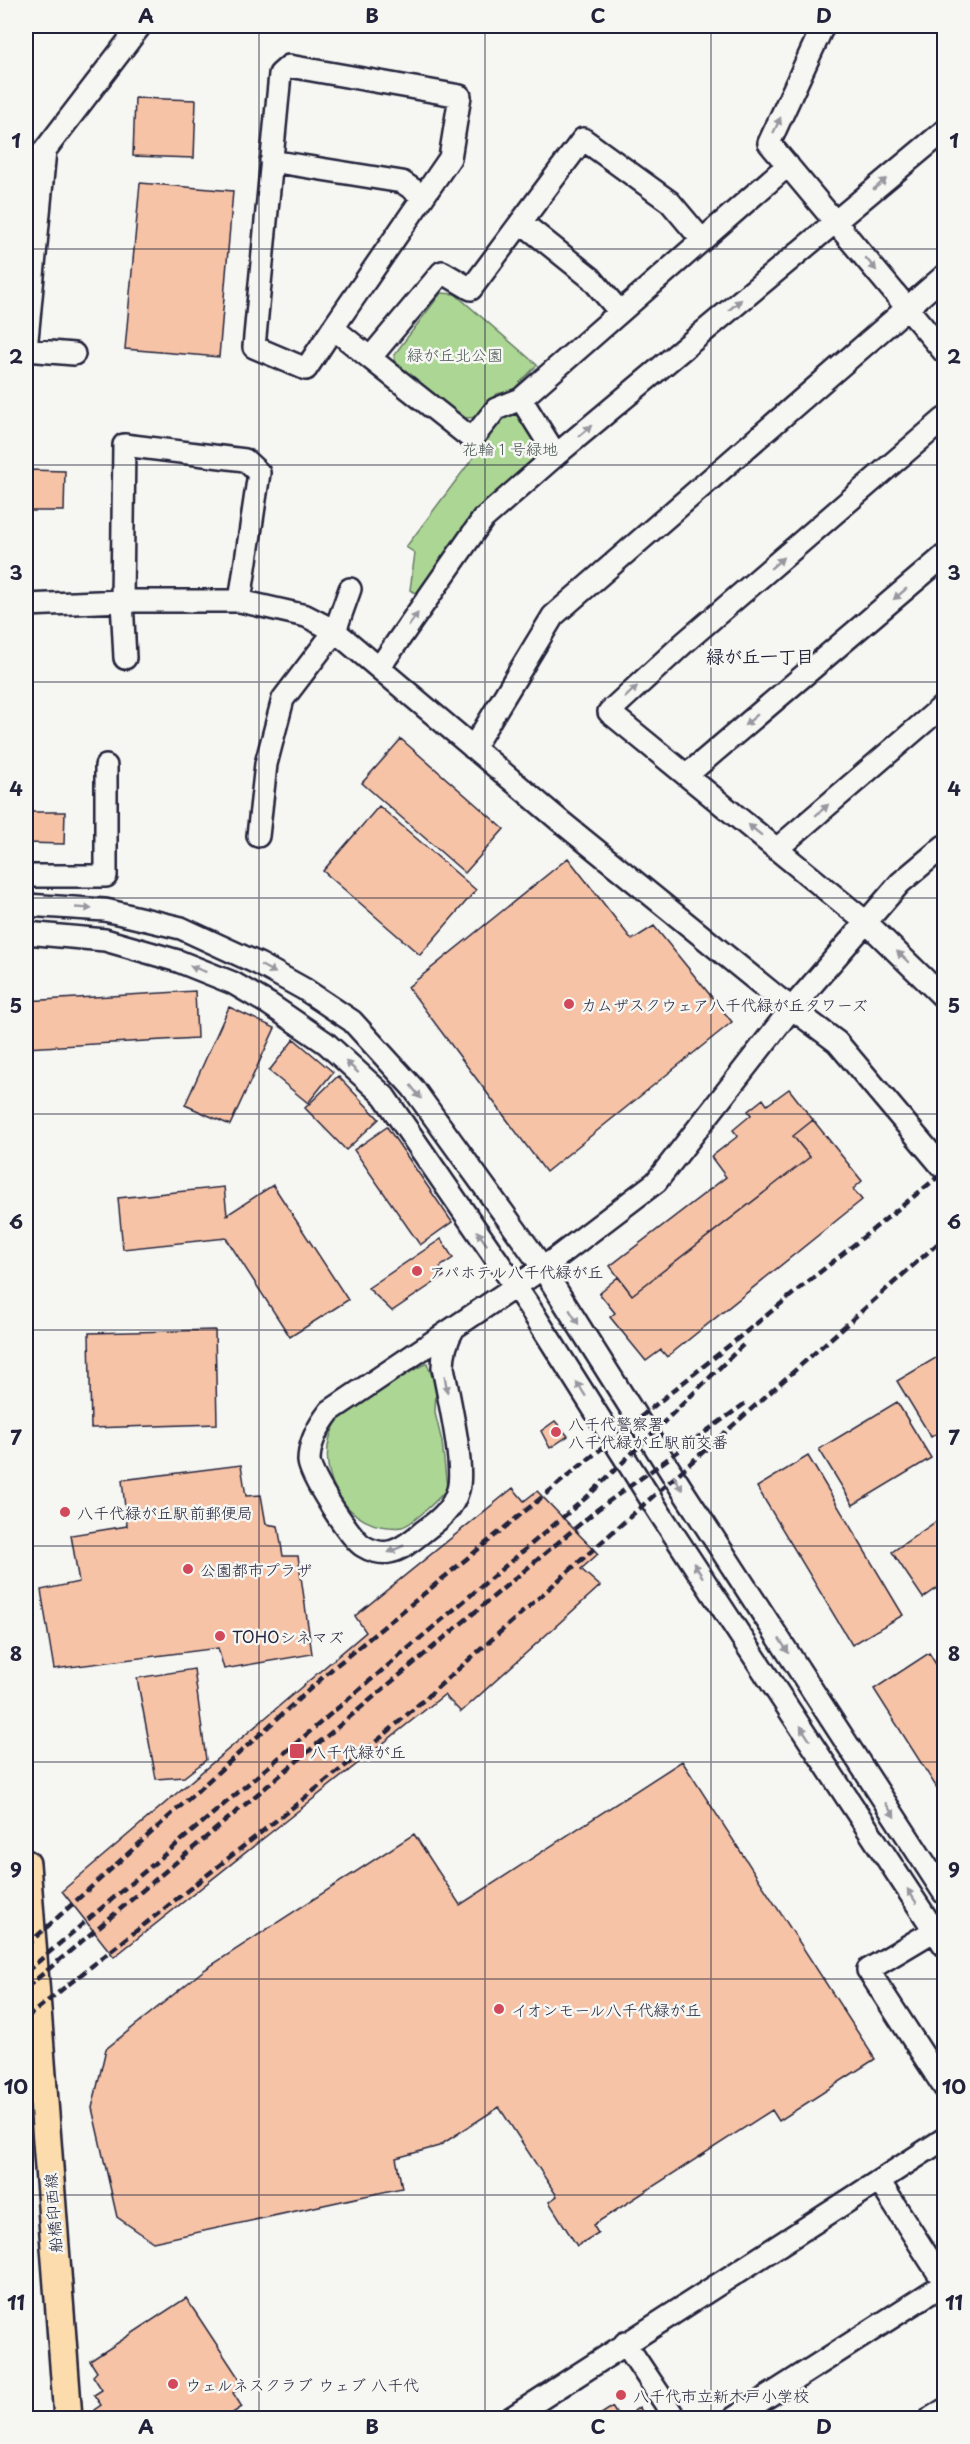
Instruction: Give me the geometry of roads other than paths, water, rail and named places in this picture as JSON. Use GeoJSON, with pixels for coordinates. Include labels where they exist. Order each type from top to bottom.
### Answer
{"type":"FeatureCollection","features":[{"type":"Feature","properties":{"kind":"main road","name":"船橋印西線"},"geometry":{"type":"LineString","coordinates":[[26,1864],[33,2066],[68,2418]]}},
{"type":"Feature","properties":{"kind":"street"},"geometry":{"type":"LineString","coordinates":[[26,170],[45,150],[140,26]]}},
{"type":"Feature","properties":{"kind":"street"},"geometry":{"type":"LineString","coordinates":[[823,26],[769,143],[945,352]]}},
{"type":"Feature","properties":{"kind":"street"},"geometry":{"type":"LineString","coordinates":[[289,66],[460,96],[450,158],[306,369],[254,348],[271,161],[280,74],[289,66]]}},
{"type":"Feature","properties":{"kind":"street"},"geometry":{"type":"LineString","coordinates":[[380,668],[483,519],[556,455],[945,131]]}},
{"type":"Feature","properties":{"kind":"street"},"geometry":{"type":"LineString","coordinates":[[370,358],[442,272],[471,290],[583,139],[670,202],[702,240]]}},
{"type":"Feature","properties":{"kind":"street"},"geometry":{"type":"LineString","coordinates":[[45,150],[26,350],[74,354]]}},
{"type":"Feature","properties":{"kind":"street"},"geometry":{"type":"LineString","coordinates":[[271,161],[402,182],[423,196]]}},
{"type":"Feature","properties":{"kind":"street"},"geometry":{"type":"LineString","coordinates":[[333,328],[472,439],[496,409],[521,399],[788,165]]}},
{"type":"Feature","properties":{"kind":"street"},"geometry":{"type":"LineString","coordinates":[[521,222],[591,278],[620,312]]}},
{"type":"Feature","properties":{"kind":"street"},"geometry":{"type":"LineString","coordinates":[[473,748],[552,616],[945,276]]}},
{"type":"Feature","properties":{"kind":"street"},"geometry":{"type":"LineString","coordinates":[[521,399],[556,455]]}},
{"type":"Feature","properties":{"kind":"street"},"geometry":{"type":"LineString","coordinates":[[944,994],[867,923],[778,848],[609,712],[684,643],[945,419]]}},
{"type":"Feature","properties":{"kind":"street"},"geometry":{"type":"LineString","coordinates":[[124,658],[122,601],[124,445],[245,460],[259,473],[240,601]]}},
{"type":"Feature","properties":{"kind":"street"},"geometry":{"type":"LineString","coordinates":[[687,775],[945,556]]}},
{"type":"Feature","properties":{"kind":"street"},"geometry":{"type":"LineString","coordinates":[[258,836],[266,764],[283,699],[335,632],[350,589]]}},
{"type":"Feature","properties":{"kind":"street"},"geometry":{"type":"LineString","coordinates":[[26,605],[122,601],[240,601],[306,616],[335,632],[791,1009],[837,1042],[945,1169]]}},
{"type":"Feature","properties":{"kind":"street"},"geometry":{"type":"LineString","coordinates":[[778,848],[945,705]]}},
{"type":"Feature","properties":{"kind":"street"},"geometry":{"type":"LineString","coordinates":[[26,876],[106,876],[106,766]]}},
{"type":"Feature","properties":{"kind":"street"},"geometry":{"type":"LineString","coordinates":[[454,1328],[443,1354],[443,1367],[460,1467],[459,1489],[452,1506],[440,1520],[404,1546],[388,1553],[374,1551],[361,1545],[352,1535],[315,1480],[309,1462],[319,1425],[330,1411],[543,1268],[656,1182],[791,1009],[900,883],[945,846]]}},
{"type":"Feature","properties":{"kind":"street"},"geometry":{"type":"LineString","coordinates":[[26,905],[105,910],[181,928],[259,964],[304,989],[352,1021],[413,1088],[543,1268],[689,1501],[945,1893]]}},
{"type":"Feature","properties":{"kind":"street"},"geometry":{"type":"LineString","coordinates":[[26,933],[105,940],[178,962],[233,983],[269,1004],[326,1043],[384,1096],[515,1287],[659,1512],[940,1937],[868,1970],[945,2086]]}},
{"type":"Feature","properties":{"kind":"street"},"geometry":{"type":"LineString","coordinates":[[511,2418],[945,2139]]}},
{"type":"Feature","properties":{"kind":"street"},"geometry":{"type":"LineString","coordinates":[[734,2418],[945,2283],[879,2181]]}},
{"type":"Feature","properties":{"kind":"street"},"geometry":{"type":"LineString","coordinates":[[625,2343],[675,2418]]}},
{"type":"Feature","properties":{"kind":"street"},"geometry":{"type":"LineString","coordinates":[[931,2418],[945,2409]]}},
{"type":"Feature","properties":{"kind":"railway"},"geometry":{"type":"LineString","coordinates":[[26,1946],[332,1669],[944,1172]]}},
{"type":"Feature","properties":{"kind":"railway"},"geometry":{"type":"LineString","coordinates":[[26,2018],[383,1736],[944,1238]]}},
{"type":"Feature","properties":{"kind":"railway"},"geometry":{"type":"LineString","coordinates":[[26,1972],[588,1496],[743,1345]]}},
{"type":"Feature","properties":{"kind":"railway"},"geometry":{"type":"LineString","coordinates":[[26,1988],[598,1509],[747,1402]]}},
{"type":"Feature","properties":{"kind":"place","name":"カムザスクウェア八千代緑が丘タワーズ"},"geometry":{"type":"Point","coordinates":[569,1004]}},
{"type":"Feature","properties":{"kind":"place","name":"アパホテル八千代緑が丘"},"geometry":{"type":"Point","coordinates":[417,1271]}},
{"type":"Feature","properties":{"kind":"place","name":"八千代警察署 八千代緑が丘駅前交番"},"geometry":{"type":"Point","coordinates":[556,1432]}},
{"type":"Feature","properties":{"kind":"place","name":"八千代緑が丘駅前郵便局"},"geometry":{"type":"Point","coordinates":[65,1512]}},
{"type":"Feature","properties":{"kind":"place","name":"公園都市プラザ"},"geometry":{"type":"Point","coordinates":[188,1569]}},
{"type":"Feature","properties":{"kind":"place","name":"TOHOシネマズ"},"geometry":{"type":"Point","coordinates":[220,1636]}},
{"type":"Feature","properties":{"kind":"place","name":"八千代緑が丘"},"geometry":{"type":"Point","coordinates":[297,1751]}},
{"type":"Feature","properties":{"kind":"place","name":"イオンモール八千代緑が丘"},"geometry":{"type":"Point","coordinates":[499,2009]}},
{"type":"Feature","properties":{"kind":"place","name":"ウェルネスクラブ ウェブ 八千代"},"geometry":{"type":"Point","coordinates":[173,2384]}},
{"type":"Feature","properties":{"kind":"place","name":"八千代市立新木戸小学校"},"geometry":{"type":"Point","coordinates":[621,2395]}},
{"type":"Feature","properties":{"kind":"district","name":"緑が丘一丁目"},"geometry":{"type":"Point","coordinates":[760,655]}},
{"type":"Feature","properties":{"kind":"park label","name":"緑が丘北公園"},"geometry":{"type":"Point","coordinates":[455,354]}},
{"type":"Feature","properties":{"kind":"park label","name":"花輪１号緑地"},"geometry":{"type":"Point","coordinates":[510,448]}}]}
